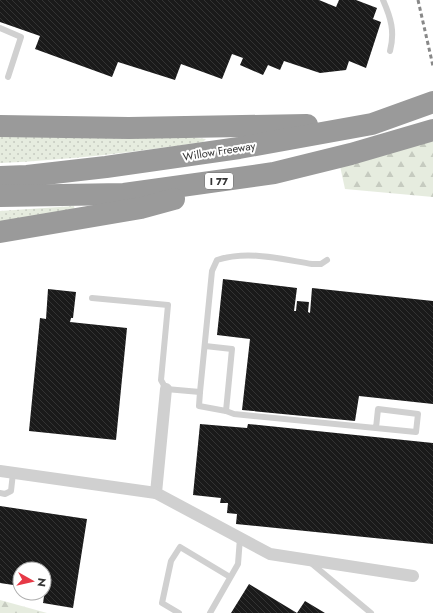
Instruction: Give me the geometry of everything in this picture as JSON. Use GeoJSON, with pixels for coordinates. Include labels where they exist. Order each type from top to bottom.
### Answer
{"type":"FeatureCollection","features":[{"type":"Feature","properties":{"kind":"highway","name":"Willow Freeway"},"geometry":{"type":"LineString","coordinates":[[0,177],[27,176],[114,166],[239,148],[372,124],[433,102]]}},
{"type":"Feature","properties":{"kind":"highway"},"geometry":{"type":"LineString","coordinates":[[0,126],[130,128],[372,124]]}},
{"type":"Feature","properties":{"kind":"highway","name":"I 77"},"geometry":{"type":"LineString","coordinates":[[0,196],[124,194],[274,173],[351,154],[433,130]]}},
{"type":"Feature","properties":{"kind":"highway"},"geometry":{"type":"LineString","coordinates":[[0,232],[141,208],[274,173]]}},
{"type":"Feature","properties":{"kind":"street"},"geometry":{"type":"LineString","coordinates":[[156,493],[166,389]]}},
{"type":"Feature","properties":{"kind":"street"},"geometry":{"type":"LineString","coordinates":[[0,471],[156,493],[270,554],[413,576]]}},
{"type":"Feature","properties":{"kind":"lane"},"geometry":{"type":"LineString","coordinates":[[383,0],[392,26],[394,37],[390,51]]}},
{"type":"Feature","properties":{"kind":"lane"},"geometry":{"type":"LineString","coordinates":[[0,28],[21,37],[8,78]]}},
{"type":"Feature","properties":{"kind":"lane"},"geometry":{"type":"LineString","coordinates":[[327,260],[321,264],[245,256],[231,256],[218,260],[212,271],[199,406],[226,410],[234,414],[416,432],[418,414],[378,410],[376,428]]}},
{"type":"Feature","properties":{"kind":"lane"},"geometry":{"type":"LineString","coordinates":[[92,298],[168,305],[161,380],[166,389],[200,392]]}},
{"type":"Feature","properties":{"kind":"lane"},"geometry":{"type":"LineString","coordinates":[[205,346],[232,348],[226,410]]}},
{"type":"Feature","properties":{"kind":"lane"},"geometry":{"type":"LineString","coordinates":[[0,493],[5,494],[11,490],[13,473]]}},
{"type":"Feature","properties":{"kind":"lane"},"geometry":{"type":"LineString","coordinates":[[210,613],[238,564],[240,538]]}},
{"type":"Feature","properties":{"kind":"lane"},"geometry":{"type":"LineString","coordinates":[[179,613],[162,603],[171,561],[180,547],[230,577]]}},
{"type":"Feature","properties":{"kind":"lane"},"geometry":{"type":"LineString","coordinates":[[307,559],[371,613]]}},
{"type":"Feature","properties":{"kind":"green space"},"geometry":{"type":"Polygon","coordinates":[[[433,130],[433,197],[345,189],[338,157],[433,130]]]}},
{"type":"Feature","properties":{"kind":"green space"},"geometry":{"type":"Polygon","coordinates":[[[0,132],[187,137],[206,139],[203,142],[76,158],[0,163],[0,132]]]}},
{"type":"Feature","properties":{"kind":"green space"},"geometry":{"type":"Polygon","coordinates":[[[74,206],[75,211],[0,225],[0,211],[74,206]]]}},
{"type":"Feature","properties":{"kind":"green space"},"geometry":{"type":"Polygon","coordinates":[[[0,600],[47,613],[0,613],[0,600]]]}},
{"type":"Feature","properties":{"kind":"building"},"geometry":{"type":"Polygon","coordinates":[[[0,0],[319,0],[336,7],[339,0],[356,0],[377,8],[373,19],[381,22],[366,68],[349,61],[346,70],[320,73],[284,61],[280,70],[268,65],[263,75],[240,65],[243,58],[232,54],[222,79],[181,64],[175,80],[118,62],[112,77],[35,49],[40,36],[0,22],[0,0]]]}},
{"type":"Feature","properties":{"kind":"building"},"geometry":{"type":"Polygon","coordinates":[[[223,279],[297,288],[294,311],[296,311],[297,301],[309,302],[308,312],[310,313],[312,288],[433,301],[433,404],[359,396],[355,421],[242,410],[250,339],[217,335],[223,279]]]}},
{"type":"Feature","properties":{"kind":"building"},"geometry":{"type":"Polygon","coordinates":[[[48,289],[76,292],[73,318],[71,318],[70,322],[127,328],[116,440],[29,431],[40,318],[46,319],[48,289]]]}},
{"type":"Feature","properties":{"kind":"building"},"geometry":{"type":"Polygon","coordinates":[[[200,424],[247,428],[248,424],[433,443],[433,544],[236,524],[237,514],[227,513],[228,503],[220,503],[221,498],[193,495],[200,424]]]}},
{"type":"Feature","properties":{"kind":"building"},"geometry":{"type":"Polygon","coordinates":[[[0,506],[87,519],[73,608],[43,603],[43,601],[52,601],[52,561],[12,561],[12,585],[0,583],[0,506]]]}},
{"type":"Feature","properties":{"kind":"building"},"geometry":{"type":"Polygon","coordinates":[[[249,584],[297,613],[231,613],[249,584]]]}},
{"type":"Feature","properties":{"kind":"building"},"geometry":{"type":"Polygon","coordinates":[[[305,601],[325,613],[297,613],[305,601]]]}},
{"type":"Feature","properties":{"kind":"railway"},"geometry":{"type":"LineString","coordinates":[[418,0],[433,66]]}}]}
